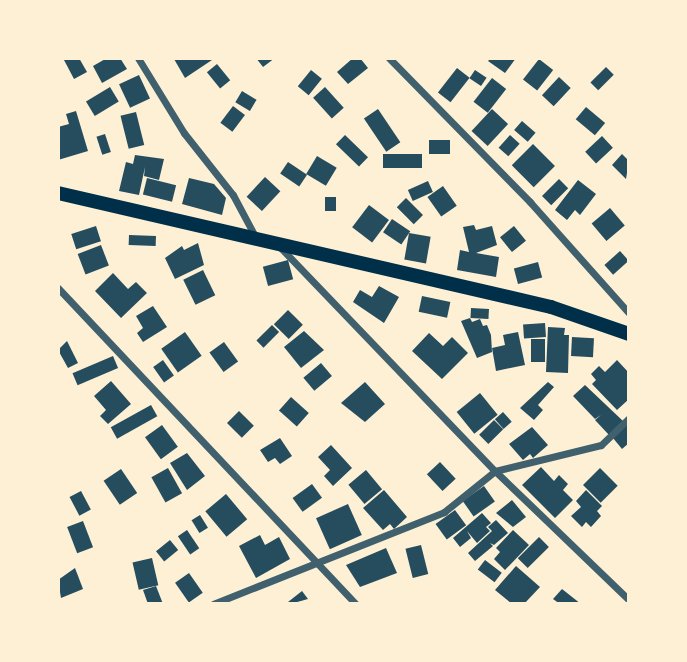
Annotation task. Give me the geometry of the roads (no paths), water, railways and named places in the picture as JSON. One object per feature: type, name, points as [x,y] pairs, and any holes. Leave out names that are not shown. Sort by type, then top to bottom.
[{"type":"highway","points":[[58,193],[551,307],[629,334]]},
{"type":"street","points":[[138,58],[184,133],[233,195],[256,239]]},
{"type":"street","points":[[389,58],[530,202],[629,313]]},
{"type":"street","points":[[278,245],[495,471],[629,600]]},
{"type":"street","points":[[58,288],[356,604]]},
{"type":"street","points":[[213,604],[321,564],[444,512],[495,471],[601,445],[629,418]]}]
